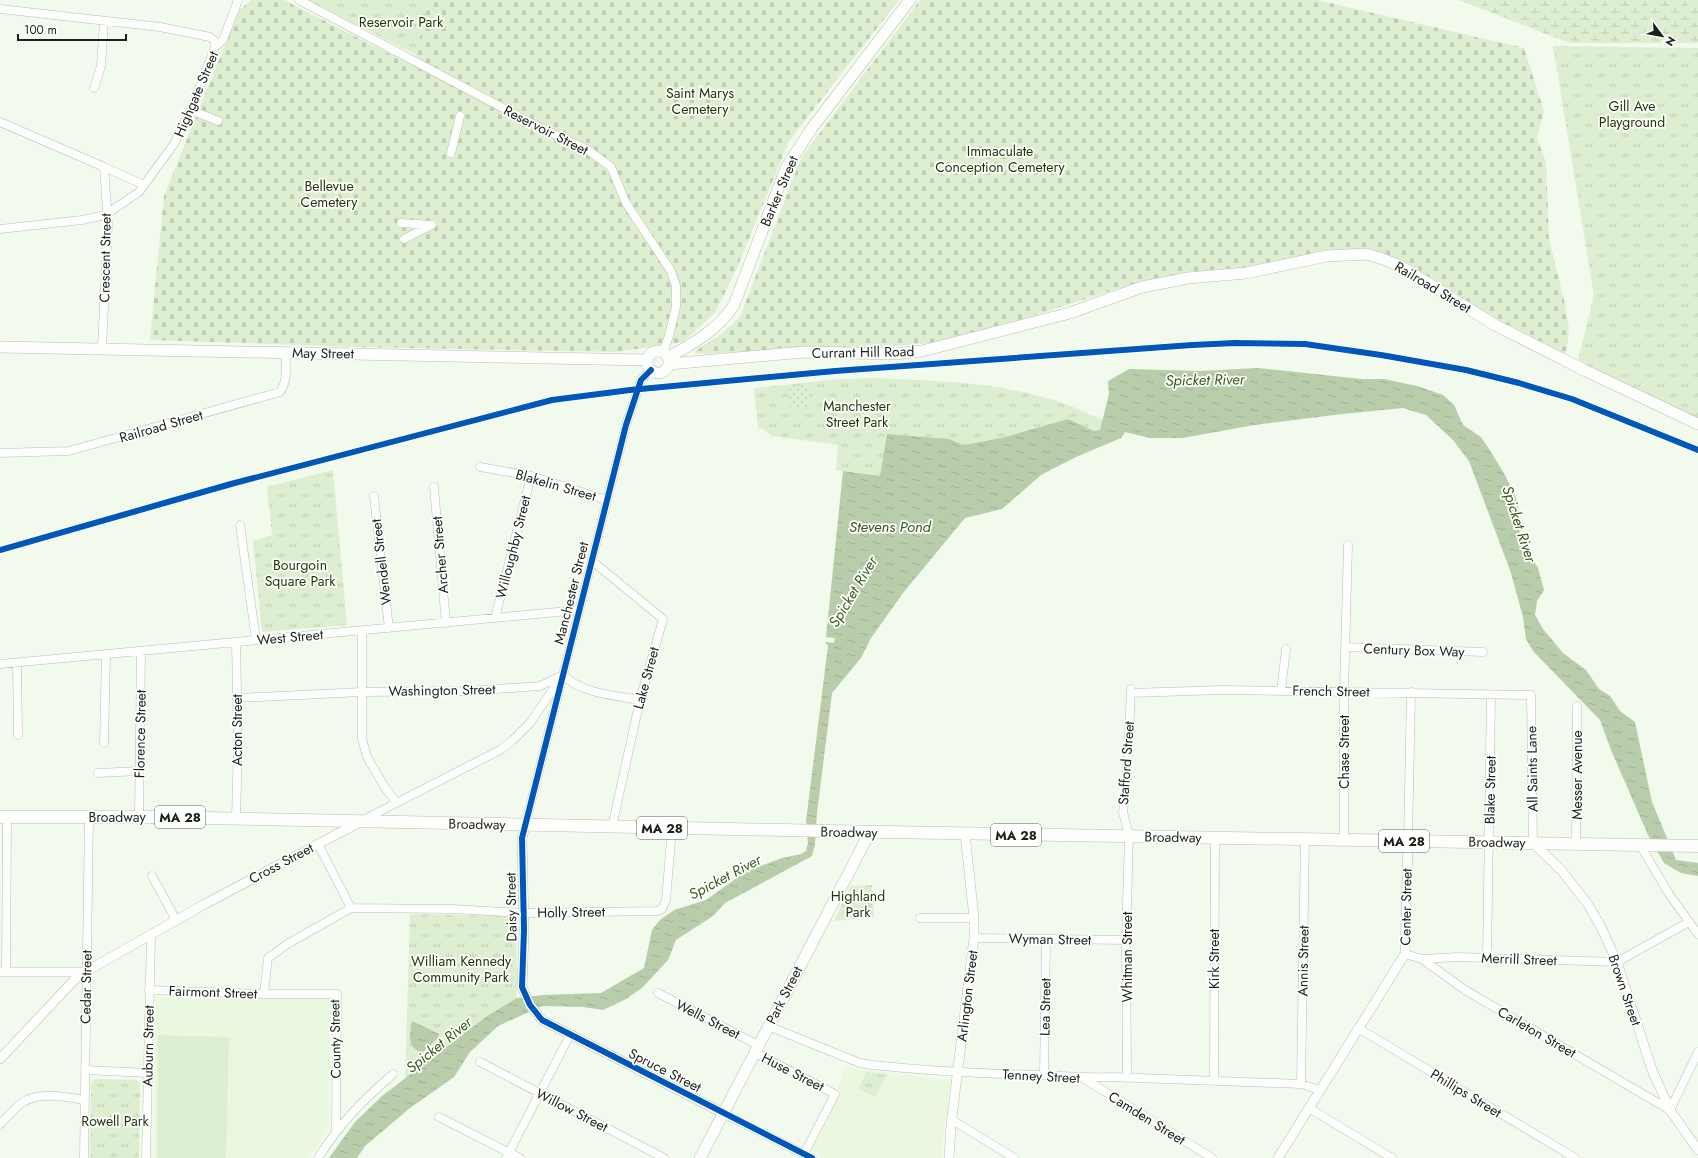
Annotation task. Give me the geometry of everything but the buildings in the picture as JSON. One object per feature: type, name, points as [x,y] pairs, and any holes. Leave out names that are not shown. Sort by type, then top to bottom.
[{"type":"main road","name":"Barker Street","points":[[667,357],[687,348],[713,330],[728,314],[734,305],[786,168],[812,128],[910,0]]},
{"type":"main road","name":"Railroad Street","points":[[1099,302],[1142,287],[1188,278],[1246,273],[1327,256],[1366,254],[1402,266],[1496,325],[1611,383],[1698,424]]},
{"type":"main road","name":"Currant Hill Road","points":[[667,357],[804,352],[895,354],[922,351],[1070,313],[1099,302]]},
{"type":"main road","name":"May Street","points":[[0,347],[285,352],[649,365]]},
{"type":"main road","points":[[653,352],[667,357],[662,372],[649,365],[653,352]]},
{"type":"main road","name":"Broadway","points":[[4,817],[236,818],[525,826],[1698,846]]},
{"type":"main road","name":"Park Street","points":[[700,1158],[870,832]]},
{"type":"street","name":"Highgate Street","points":[[107,214],[128,200],[144,185],[174,144],[191,110],[215,47],[223,40],[238,0]]},
{"type":"street","name":"Reservoir Street","points":[[299,0],[533,124],[588,150],[611,167],[626,203],[671,271],[676,286],[676,307],[669,336],[667,357]]},
{"type":"street","points":[[0,9],[104,20],[202,34],[215,41],[215,47]]},
{"type":"street","points":[[94,88],[101,66],[104,20]]},
{"type":"street","points":[[191,110],[218,121]]},
{"type":"street","points":[[451,153],[460,116]]},
{"type":"street","points":[[0,122],[144,185]]},
{"type":"street","name":"Crescent Street","points":[[102,348],[107,214],[104,167]]},
{"type":"street","points":[[0,229],[82,220],[107,214]]},
{"type":"street","points":[[401,222],[432,226],[404,239]]},
{"type":"street","name":"Railroad Street","points":[[0,453],[69,452],[280,392],[283,388],[286,374],[285,352]]},
{"type":"street","name":"Manchester Street","points":[[525,826],[622,437],[637,389],[649,365]]},
{"type":"street","name":"Blakelin Street","points":[[480,467],[531,476],[607,500]]},
{"type":"street","name":"Willoughby Street","points":[[495,618],[531,476]]},
{"type":"street","name":"Archer Street","points":[[434,487],[446,623]]},
{"type":"street","name":"Wendell Street","points":[[374,496],[389,628]]},
{"type":"street","points":[[240,525],[256,640]]},
{"type":"street","name":"Chase Street","points":[[1344,840],[1344,691],[1348,545]]},
{"type":"street","name":"Lake Street","points":[[592,561],[663,619],[640,700],[612,827]]},
{"type":"street","name":"West Street","points":[[0,664],[579,610]]},
{"type":"street","points":[[362,630],[362,739],[367,757],[384,786],[396,802]]},
{"type":"street","name":"Acton Street","points":[[236,642],[236,818]]},
{"type":"street","points":[[1281,691],[1286,648]]},
{"type":"street","name":"Century Box Way","points":[[1346,648],[1483,652]]},
{"type":"street","name":"Florence Street","points":[[139,817],[141,651]]},
{"type":"street","points":[[104,743],[106,654]]},
{"type":"street","points":[[17,662],[18,735]]},
{"type":"street","points":[[563,675],[573,684],[592,691],[640,700]]},
{"type":"street","name":"Washington Street","points":[[237,698],[362,692],[467,691],[540,686],[563,675]]},
{"type":"street","name":"Cross Street","points":[[0,1059],[78,976],[176,920],[396,802],[500,750],[512,741],[530,723],[563,675]]},
{"type":"street","name":"French Street","points":[[1131,691],[1344,691],[1531,695]]},
{"type":"street","name":"Stafford Street","points":[[1129,836],[1123,812],[1127,776],[1131,691]]},
{"type":"street","name":"Center Street","points":[[1278,1158],[1405,954],[1411,692]]},
{"type":"street","name":"Blake Street","points":[[1487,958],[1490,842],[1491,695]]},
{"type":"street","name":"All Saints Lane","points":[[1531,695],[1533,843]]},
{"type":"street","name":"Messer Avenue","points":[[1576,844],[1577,706]]},
{"type":"street","points":[[98,773],[140,771]]},
{"type":"street","points":[[4,817],[3,972],[86,972]]},
{"type":"street","name":"Cedar Street","points":[[84,1158],[89,817]]},
{"type":"street","name":"Daisy Street","points":[[522,987],[522,838],[525,826]]},
{"type":"street","name":"Holly Street","points":[[351,908],[452,909],[523,913],[657,911],[662,909],[666,900],[672,828]]},
{"type":"street","name":"Arlington Street","points":[[949,1158],[957,1073],[974,938],[974,918],[965,834]]},
{"type":"street","name":"Whitman Street","points":[[1127,1078],[1126,940],[1129,836]]},
{"type":"street","name":"Kirk Street","points":[[1214,1081],[1215,837]]},
{"type":"street","name":"Annis Street","points":[[1301,1084],[1305,839]]},
{"type":"street","name":"Brown Street","points":[[1533,843],[1561,870],[1587,903],[1617,962],[1652,1070],[1670,1110],[1698,1150]]},
{"type":"street","points":[[318,844],[351,908]]},
{"type":"street","points":[[1643,845],[1658,877],[1698,934]]},
{"type":"street","points":[[152,876],[176,920]]},
{"type":"street","name":"Fairmont Street","points":[[150,990],[264,994],[268,958],[289,943],[351,908]]},
{"type":"street","points":[[920,918],[974,918]]},
{"type":"street","points":[[1617,962],[1689,922]]},
{"type":"street","name":"Auburn Street","points":[[146,1158],[150,935]]},
{"type":"street","name":"Wyman Street","points":[[974,938],[1126,940]]},
{"type":"street","name":"Lea Street","points":[[1044,1075],[1046,939]]},
{"type":"street","name":"Carleton Street","points":[[1405,954],[1422,959],[1465,990],[1670,1110]]},
{"type":"street","name":"Merrill Street","points":[[1422,959],[1458,957],[1617,962]]},
{"type":"street","name":"Spruce Street","points":[[522,987],[530,1005],[542,1020],[812,1158]]},
{"type":"street","name":"Wells Street","points":[[658,993],[756,1049]]},
{"type":"street","name":"County Street","points":[[264,994],[337,994],[336,1130]]},
{"type":"street","name":"Tenney Street","points":[[768,1026],[860,1063],[957,1073],[1301,1084],[1320,1090]]},
{"type":"street","name":"Phillips Street","points":[[1358,1028],[1574,1158]]},
{"type":"street","points":[[508,1155],[570,1035]]},
{"type":"street","name":"Huse Street","points":[[756,1049],[835,1094],[804,1154]]},
{"type":"street","points":[[1670,1110],[1698,1052]]},
{"type":"street","name":"Willow Street","points":[[480,1062],[664,1158]]},
{"type":"street","points":[[85,1070],[148,1073]]},
{"type":"street","points":[[318,1158],[336,1130],[352,1111],[393,1074]]},
{"type":"street","name":"Camden Street","points":[[1083,1078],[1212,1158]]},
{"type":"street","points":[[0,1124],[24,1102],[37,1097],[52,1096],[84,1100]]},
{"type":"street","points":[[1309,1108],[1392,1158]]},
{"type":"street","points":[[439,1117],[508,1155],[520,1158]]},
{"type":"street","points":[[952,1120],[1014,1158]]},
{"type":"shaded area","points":[[156,997],[331,999],[329,1128],[309,1158],[154,1158]]},
{"type":"shaded area","points":[[845,1065],[856,1069],[950,1080],[941,1158],[825,1158],[814,1152],[813,1148],[841,1091],[837,1089]]},
{"type":"green space","name":"Bellevue Cemetery","points":[[252,0],[284,0],[413,66],[429,0],[899,0],[789,141],[737,268],[715,313],[683,342],[617,352],[355,347],[150,340],[164,196],[239,10]]},
{"type":"green space","name":"Reservoir Park","points":[[308,0],[429,0],[416,55]]},
{"type":"green space","name":"Immaculate Conception Cemetery","points":[[920,0],[1317,0],[1524,48],[1544,111],[1537,138],[1546,162],[1549,239],[1565,304],[1569,328],[1567,349],[1564,355],[1493,319],[1393,257],[1369,250],[1325,251],[1235,271],[1188,274],[1132,284],[993,329],[944,342],[880,347],[697,354],[695,351],[720,335],[740,317],[801,158]]},
{"type":"green space","points":[[1459,0],[1698,0],[1698,43],[1569,43]]},
{"type":"green space","name":"Gill Ave Playground","points":[[1553,46],[1698,48],[1698,419],[1674,409],[1578,360],[1594,295]]},
{"type":"green space","name":"Manchester Street Park","points":[[870,378],[930,380],[990,386],[1019,391],[1048,398],[1076,408],[1104,421],[1100,430],[1094,431],[1067,419],[1001,438],[964,445],[949,439],[888,435],[880,476],[836,470],[838,445],[772,436],[763,429],[758,429],[754,388],[829,380]]},
{"type":"green space","points":[[808,385],[810,409],[790,410],[789,387]]},
{"type":"green space","name":"Bourgoin Square Park","points":[[333,470],[347,625],[262,632],[253,541],[272,535],[267,487]]},
{"type":"green space","name":"Highland Park","points":[[872,885],[874,917],[834,921],[851,886]]},
{"type":"green space","name":"William Kennedy Community Park","points":[[410,914],[516,916],[517,998],[484,1018],[405,1080]]},
{"type":"green space","points":[[158,1035],[229,1037],[226,1158],[157,1158]]},
{"type":"green space","points":[[866,1072],[887,1075],[875,1097],[859,1089]]},
{"type":"green space","name":"Rowell Park","points":[[94,1080],[137,1080],[140,1083],[139,1158],[90,1158],[91,1084]]},
{"type":"water","points":[[1258,368],[1361,379],[1384,379],[1417,386],[1443,395],[1454,405],[1463,425],[1481,437],[1491,452],[1505,475],[1516,498],[1521,520],[1518,526],[1523,544],[1538,568],[1544,590],[1537,601],[1535,615],[1543,629],[1563,653],[1586,670],[1599,689],[1610,696],[1620,711],[1635,722],[1652,802],[1676,860],[1698,863],[1698,876],[1681,873],[1664,863],[1648,835],[1611,750],[1600,720],[1533,651],[1526,639],[1523,617],[1511,573],[1469,461],[1453,440],[1426,415],[1403,408],[1254,425],[1183,438],[1150,438],[1125,432],[1121,438],[1076,457],[1041,475],[1002,509],[965,518],[903,593],[871,638],[861,658],[832,693],[817,813],[815,844],[812,856],[725,903],[713,916],[676,940],[668,960],[642,988],[626,999],[603,1010],[583,1007],[542,1006],[498,1026],[470,1052],[454,1077],[410,1108],[365,1146],[357,1158],[329,1158],[355,1122],[382,1096],[487,1016],[517,998],[543,995],[601,993],[644,968],[652,930],[660,920],[674,910],[706,900],[745,872],[782,858],[801,854],[806,851],[808,843],[806,821],[828,646],[825,642],[834,643],[835,638],[826,637],[843,471],[880,476],[887,434],[949,439],[964,445],[1001,438],[1068,419],[1094,431],[1100,430],[1109,394],[1108,381],[1129,369],[1200,371]]},
{"type":"water","points":[[412,1021],[439,1034],[438,1038],[422,1053],[411,1044],[410,1036]]},
{"type":"cycle path","points":[[0,550],[231,484],[552,400],[630,390],[835,371],[1192,345],[1235,343],[1305,344],[1381,355],[1466,370],[1519,383],[1572,399],[1698,450]]},
{"type":"cycle path","points":[[651,370],[641,380],[626,425],[522,838],[524,930],[522,987],[530,1005],[542,1020],[812,1158]]},
{"type":"park label","name":"Saint Marys Cemetery","points":[[700,102]]},
{"type":"water label","name":"Spicket River","points":[[1205,380]]},
{"type":"water label","name":"Spicket River","points":[[1519,524]]},
{"type":"water label","name":"Stevens Pond","points":[[890,527]]},
{"type":"water label","name":"Spicket River","points":[[853,592]]},
{"type":"water label","name":"Spicket River","points":[[725,877]]},
{"type":"water label","name":"Spicket River","points":[[439,1045]]}]
